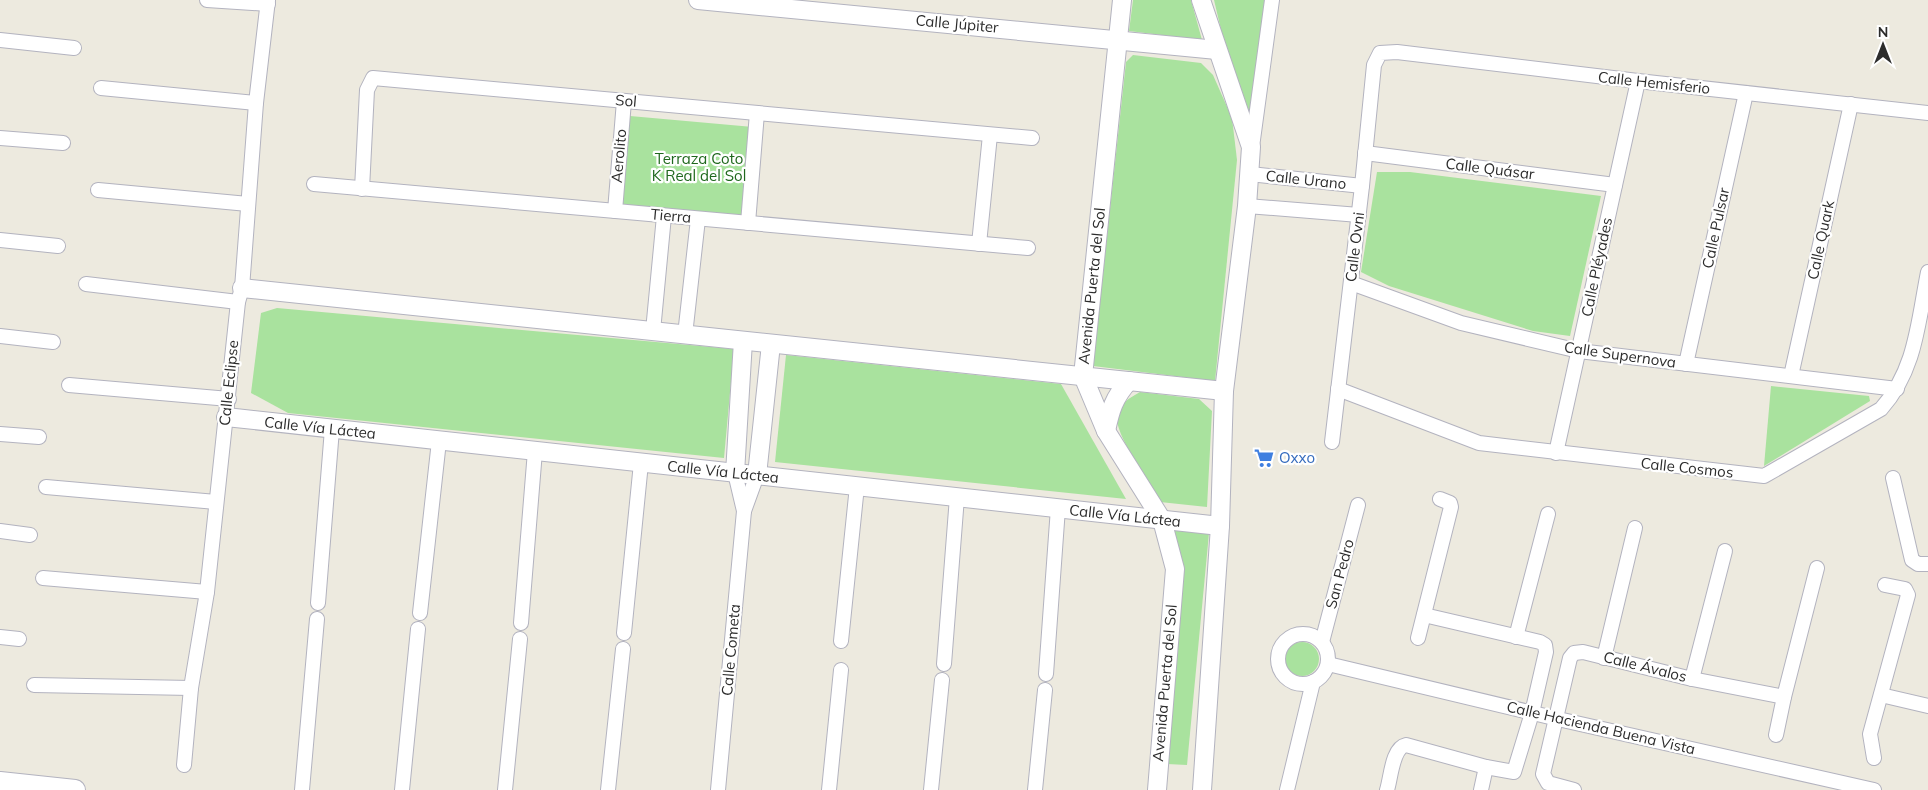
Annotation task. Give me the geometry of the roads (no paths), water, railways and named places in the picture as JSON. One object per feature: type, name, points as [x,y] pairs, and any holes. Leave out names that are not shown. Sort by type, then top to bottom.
[{"type":"main road","points":[[0,782],[75,790]]},
{"type":"street","points":[[207,0],[268,2]]},
{"type":"street","name":"Calle Júpiter","points":[[698,0],[1217,50]]},
{"type":"street","name":"Avenida Puerta del Sol","points":[[1122,0],[1083,376],[1106,431],[1162,520],[1175,569],[1157,790]]},
{"type":"street","points":[[1201,0],[1252,147]]},
{"type":"street","points":[[1202,790],[1220,526],[1224,391],[1247,206],[1252,147],[1272,0]]},
{"type":"street","name":"Calle Eclipse","points":[[184,765],[191,688],[207,592],[229,399],[240,295],[256,103],[268,2]]},
{"type":"street","points":[[0,40],[74,48]]},
{"type":"street","name":"Calle Hemisferio","points":[[1380,54],[1397,52],[1638,81],[1928,112]]},
{"type":"street","name":"Calle Ovni","points":[[1332,442],[1359,215],[1374,65],[1380,54]]},
{"type":"street","name":"Sol","points":[[362,188],[367,90],[373,78],[1032,138]]},
{"type":"street","name":"Calle Pléyades","points":[[1556,453],[1638,81]]},
{"type":"street","points":[[101,88],[256,103]]},
{"type":"street","name":"Calle Pulsar","points":[[1686,364],[1746,93]]},
{"type":"street","name":"Aerolito","points":[[615,211],[624,101]]},
{"type":"street","name":"Calle Quark","points":[[1791,376],[1851,104]]},
{"type":"street","points":[[748,224],[757,113]]},
{"type":"street","points":[[979,244],[990,135]]},
{"type":"street","points":[[0,138],[63,143]]},
{"type":"street","name":"Calle Quásar","points":[[1365,153],[1615,185]]},
{"type":"street","name":"Calle Urano","points":[[1250,174],[1362,186]]},
{"type":"street","name":"Tierra","points":[[314,184],[1028,248]]},
{"type":"street","points":[[98,190],[248,204]]},
{"type":"street","name":"Calle Urano","points":[[1247,206],[1359,215]]},
{"type":"street","points":[[653,331],[664,216]]},
{"type":"street","points":[[685,335],[698,219]]},
{"type":"street","points":[[0,240],[58,246]]},
{"type":"street","name":"Calle Cosmos","points":[[1338,389],[1480,443],[1764,476],[1880,409],[1897,389],[1908,366],[1928,272]]},
{"type":"street","name":"Calle Supernova","points":[[1351,283],[1461,323],[1579,351],[1897,389]]},
{"type":"street","points":[[86,284],[240,295],[653,331],[1224,391]]},
{"type":"street","points":[[0,336],[54,342]]},
{"type":"street","name":"Calle Cometa","points":[[743,341],[735,473],[744,511]]},
{"type":"street","name":"Calle Cometa","points":[[718,790],[744,511],[757,475],[771,344]]},
{"type":"street","points":[[1106,431],[1112,405],[1119,392],[1129,381]]},
{"type":"street","points":[[69,385],[229,399]]},
{"type":"street","name":"Calle Vía Láctea","points":[[226,417],[1220,526]]},
{"type":"street","points":[[318,603],[332,429]]},
{"type":"street","points":[[0,434],[39,437]]},
{"type":"street","points":[[420,613],[439,441]]},
{"type":"street","points":[[521,622],[535,451]]},
{"type":"street","points":[[624,633],[641,463]]},
{"type":"street","points":[[1893,478],[1912,560],[1918,564],[1928,564]]},
{"type":"street","points":[[841,641],[857,486]]},
{"type":"street","points":[[46,488],[216,502]]},
{"type":"street","points":[[944,664],[957,497]]},
{"type":"street","points":[[1418,638],[1451,507],[1450,503],[1440,499]]},
{"type":"street","name":"San Pedro","points":[[1322,642],[1358,505]]},
{"type":"street","points":[[1046,674],[1058,508]]},
{"type":"street","points":[[1516,637],[1548,514]]},
{"type":"street","points":[[1604,658],[1636,528]]},
{"type":"street","points":[[0,531],[30,534]]},
{"type":"street","points":[[1692,679],[1725,551]]},
{"type":"street","points":[[1776,735],[1817,568]]},
{"type":"street","points":[[43,578],[207,592]]},
{"type":"street","points":[[1874,758],[1870,734],[1908,595],[1905,589],[1886,585]]},
{"type":"street","points":[[1388,790],[1397,753],[1402,746],[1411,746],[1486,767],[1514,772],[1532,713],[1546,652],[1545,645],[1424,614]]},
{"type":"street","points":[[302,790],[317,619]]},
{"type":"street","points":[[402,790],[418,629]]},
{"type":"street","points":[[1294,635],[1309,635],[1322,642],[1327,652],[1328,664],[1322,675],[1313,682],[1298,684],[1291,682],[1280,672],[1277,657],[1283,644],[1294,635]]},
{"type":"street","points":[[0,637],[19,639]]},
{"type":"street","points":[[505,790],[520,639]]},
{"type":"street","points":[[608,790],[623,649]]},
{"type":"street","name":"Calle Ávalos","points":[[1558,719],[1572,655],[1583,652],[1692,679],[1784,697]]},
{"type":"street","name":"Calle Hacienda Buena Vista","points":[[1328,664],[1532,713],[1874,790]]},
{"type":"street","points":[[829,790],[841,670]]},
{"type":"street","points":[[930,790],[942,680]]},
{"type":"street","points":[[1287,790],[1313,682]]},
{"type":"street","points":[[34,685],[191,688]]},
{"type":"street","points":[[1035,790],[1045,690]]},
{"type":"street","points":[[1881,695],[1928,706]]},
{"type":"street","points":[[1558,719],[1544,774],[1548,783],[1573,790]]},
{"type":"street","points":[[1481,790],[1486,767]]},
{"type":"place","name":"Oxxo","points":[[1264,458]]},
{"type":"park label","name":"Terraza Coto K Real del Sol","points":[[699,168]]}]
